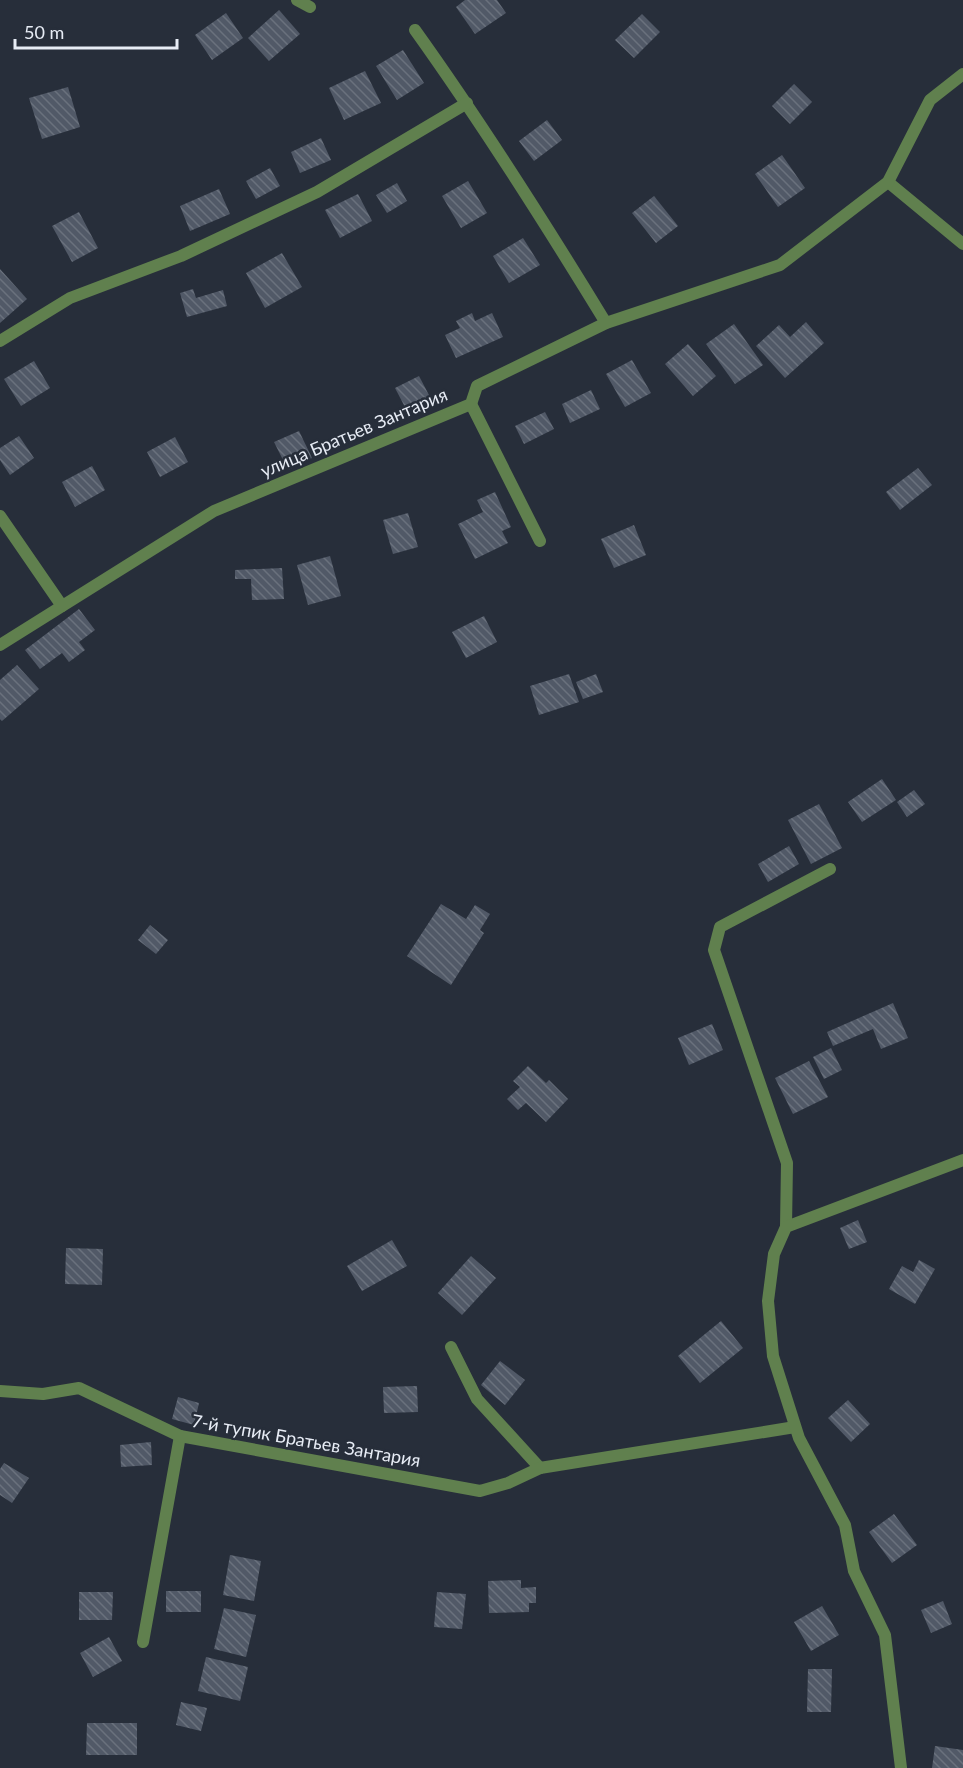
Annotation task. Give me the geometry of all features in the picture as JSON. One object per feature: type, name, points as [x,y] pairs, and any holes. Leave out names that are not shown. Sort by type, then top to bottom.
[{"type":"street","points":[[297,0],[310,7]]},
{"type":"street","points":[[415,30],[467,103],[531,201],[606,323]]},
{"type":"street","name":"улица Братьев Зантария","points":[[0,645],[214,511],[471,404],[477,386],[606,323],[780,265],[888,182],[930,100],[963,74]]},
{"type":"street","points":[[0,340],[70,298],[181,256],[317,192],[467,103]]},
{"type":"street","points":[[888,182],[963,244]]},
{"type":"street","points":[[471,404],[540,541]]},
{"type":"street","points":[[0,516],[62,606]]},
{"type":"street","points":[[830,869],[720,927],[714,950],[787,1162],[786,1227],[774,1254],[768,1301],[773,1356],[799,1438],[846,1525],[854,1571],[885,1635],[902,1768]]},
{"type":"street","points":[[786,1227],[963,1160]]},
{"type":"street","points":[[451,1347],[477,1399],[540,1468]]},
{"type":"street","name":"7-й тупик Братьев Зантария","points":[[0,1391],[43,1394],[79,1388],[180,1436],[480,1491],[508,1484],[540,1468],[795,1426]]},
{"type":"street","points":[[143,1642],[180,1436]]},
{"type":"building","points":[[465,0],[497,0],[506,13],[475,34],[456,7]]},
{"type":"building","points":[[279,10],[300,34],[269,61],[248,38]]},
{"type":"building","points":[[226,13],[243,38],[212,60],[195,35]]},
{"type":"building","points":[[642,14],[660,32],[634,58],[615,40]]},
{"type":"building","points":[[403,50],[424,83],[397,100],[376,66]]},
{"type":"building","points":[[365,71],[381,103],[344,120],[329,88]]},
{"type":"building","points":[[794,84],[812,102],[790,124],[772,106]]},
{"type":"building","points":[[68,87],[80,127],[42,139],[29,98]]},
{"type":"building","points":[[547,120],[562,140],[534,161],[519,141]]},
{"type":"building","points":[[321,138],[331,160],[300,173],[291,152]]},
{"type":"building","points":[[782,155],[805,188],[778,207],[755,174]]},
{"type":"building","points":[[270,168],[280,186],[256,199],[246,181]]},
{"type":"building","points":[[468,181],[487,213],[461,228],[442,196]]},
{"type":"building","points":[[397,183],[407,201],[387,213],[376,195]]},
{"type":"building","points":[[219,189],[230,214],[190,231],[180,206]]},
{"type":"building","points":[[358,194],[372,221],[340,238],[325,210]]},
{"type":"building","points":[[654,196],[678,226],[656,243],[632,213]]},
{"type":"building","points":[[79,212],[98,248],[72,262],[52,226]]},
{"type":"building","points":[[523,238],[540,265],[509,283],[493,256]]},
{"type":"building","points":[[282,253],[302,287],[265,308],[246,273]]},
{"type":"building","points":[[0,269],[27,299],[0,323]]},
{"type":"building","points":[[193,289],[196,298],[223,290],[227,306],[187,317],[180,293]]},
{"type":"building","points":[[472,313],[475,321],[492,313],[503,337],[456,358],[445,335],[460,328],[456,321]]},
{"type":"building","points":[[806,322],[824,343],[785,378],[756,346],[779,325],[790,337]]},
{"type":"building","points":[[734,324],[763,365],[735,384],[706,344]]},
{"type":"building","points":[[688,344],[716,376],[693,396],[665,364]]},
{"type":"building","points":[[632,360],[651,393],[625,407],[606,374]]},
{"type":"building","points":[[34,361],[50,388],[21,406],[4,379]]},
{"type":"building","points":[[419,376],[430,397],[406,409],[395,388]]},
{"type":"building","points":[[591,390],[600,409],[570,423],[562,404]]},
{"type":"building","points":[[545,412],[554,429],[524,444],[515,426]]},
{"type":"building","points":[[299,431],[312,458],[288,470],[274,442]]},
{"type":"building","points":[[19,436],[34,458],[10,475],[0,460],[0,448]]},
{"type":"building","points":[[175,437],[188,462],[160,477],[147,452]]},
{"type":"building","points":[[92,466],[105,490],[75,507],[62,482]]},
{"type":"building","points":[[918,468],[932,485],[900,510],[886,492]]},
{"type":"building","points":[[495,492],[511,527],[502,531],[508,543],[475,559],[458,524],[483,512],[477,500]]},
{"type":"building","points":[[408,513],[418,547],[393,554],[383,520]]},
{"type":"building","points":[[634,525],[646,555],[614,568],[601,539]]},
{"type":"building","points":[[330,556],[341,596],[308,605],[297,565]]},
{"type":"building","points":[[282,568],[284,599],[252,600],[251,579],[235,579],[235,570]]},
{"type":"building","points":[[79,609],[95,630],[79,642],[85,650],[69,662],[62,653],[40,669],[25,650]]},
{"type":"building","points":[[484,616],[497,642],[466,658],[452,632]]},
{"type":"building","points":[[17,665],[39,689],[2,721],[0,719],[0,680]]},
{"type":"building","points":[[569,674],[579,702],[539,715],[530,686]]},
{"type":"building","points":[[596,674],[603,692],[583,699],[576,682]]},
{"type":"building","points":[[882,779],[896,800],[862,822],[848,802]]},
{"type":"building","points":[[914,790],[925,804],[907,817],[897,802]]},
{"type":"building","points":[[819,804],[842,848],[811,864],[788,820]]},
{"type":"building","points":[[789,846],[799,864],[768,882],[758,864]]},
{"type":"building","points":[[441,904],[466,919],[475,905],[490,914],[480,930],[484,933],[451,985],[407,956]]},
{"type":"building","points":[[150,925],[168,940],[156,954],[138,940]]},
{"type":"building","points":[[893,1003],[908,1038],[881,1049],[873,1029],[833,1046],[827,1032]]},
{"type":"building","points":[[712,1024],[723,1050],[689,1065],[678,1038]]},
{"type":"building","points":[[831,1048],[842,1070],[824,1079],[813,1057]]},
{"type":"building","points":[[809,1061],[828,1097],[793,1114],[775,1078]]},
{"type":"building","points":[[528,1066],[546,1083],[549,1080],[568,1099],[546,1122],[526,1103],[518,1110],[507,1099],[520,1087],[513,1081]]},
{"type":"building","points":[[858,1220],[867,1242],[849,1249],[840,1228]]},
{"type":"building","points":[[392,1240],[407,1266],[362,1291],[347,1266]]},
{"type":"building","points":[[66,1248],[103,1249],[102,1285],[65,1284]]},
{"type":"building","points":[[471,1256],[496,1278],[462,1315],[438,1293]]},
{"type":"building","points":[[919,1260],[935,1269],[915,1304],[889,1289],[902,1266],[913,1272]]},
{"type":"building","points":[[721,1321],[743,1348],[700,1383],[678,1356]]},
{"type":"building","points":[[500,1361],[525,1380],[505,1405],[481,1385]]},
{"type":"building","points":[[417,1386],[418,1412],[384,1413],[383,1387]]},
{"type":"building","points":[[178,1397],[199,1403],[194,1425],[172,1419]]},
{"type":"building","points":[[848,1400],[870,1424],[851,1442],[828,1418]]},
{"type":"building","points":[[151,1442],[152,1465],[121,1467],[120,1445]]},
{"type":"building","points":[[4,1463],[29,1478],[12,1503],[0,1495],[0,1469]]},
{"type":"building","points":[[894,1514],[917,1545],[892,1563],[869,1532]]},
{"type":"building","points":[[230,1555],[261,1561],[254,1601],[223,1595]]},
{"type":"building","points":[[521,1580],[521,1588],[536,1587],[536,1603],[529,1603],[529,1612],[489,1613],[488,1581]]},
{"type":"building","points":[[166,1591],[201,1591],[201,1612],[166,1612]]},
{"type":"building","points":[[79,1592],[113,1592],[112,1620],[79,1620]]},
{"type":"building","points":[[437,1592],[466,1594],[462,1629],[434,1627]]},
{"type":"building","points":[[943,1601],[952,1624],[931,1633],[921,1610]]},
{"type":"building","points":[[822,1606],[839,1635],[811,1651],[794,1622]]},
{"type":"building","points":[[224,1608],[256,1615],[246,1657],[214,1649]]},
{"type":"building","points":[[109,1637],[122,1661],[93,1677],[80,1653]]},
{"type":"building","points":[[206,1657],[248,1667],[240,1701],[198,1691]]},
{"type":"building","points":[[808,1669],[832,1669],[831,1712],[807,1712]]},
{"type":"building","points":[[181,1702],[207,1708],[201,1731],[176,1725]]},
{"type":"building","points":[[87,1723],[137,1723],[137,1755],[86,1755]]},
{"type":"building","points":[[935,1746],[963,1750],[963,1768],[932,1768]]}]
